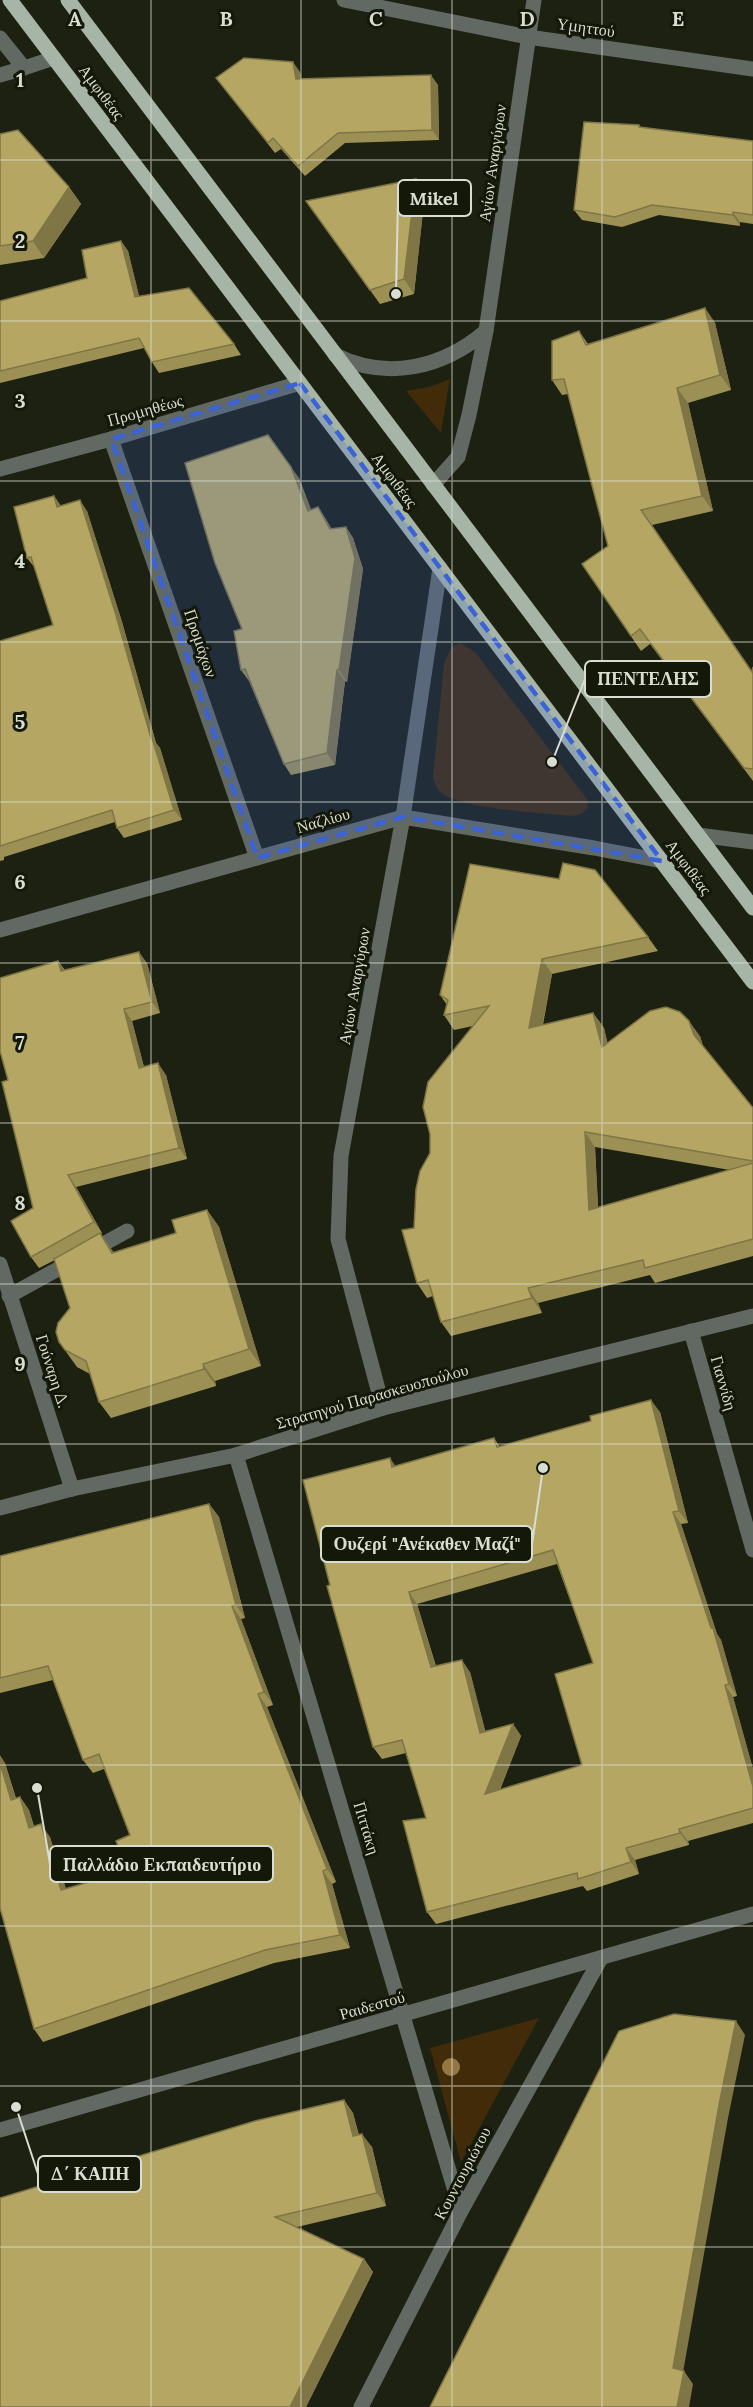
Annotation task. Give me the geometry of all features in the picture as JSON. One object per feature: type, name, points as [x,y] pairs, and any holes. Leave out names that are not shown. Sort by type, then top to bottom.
[{"type":"main road","name":"Αμφιθέας","points":[[10,0],[753,982]]},
{"type":"main road","name":"Αμφιθέας","points":[[68,0],[753,908]]},
{"type":"street","name":"Υμηττού","points":[[344,0],[528,37],[753,69]]},
{"type":"street","name":"Αγίων Αναργύρων","points":[[433,485],[458,457],[486,331],[534,0]]},
{"type":"street","points":[[0,38],[24,68]]},
{"type":"street","points":[[0,75],[54,58]]},
{"type":"street","points":[[335,355],[367,368],[408,369],[455,354],[486,331]]},
{"type":"street","name":"Προμηθέως","points":[[0,469],[111,440],[300,383]]},
{"type":"street","name":"Προμάχων","points":[[111,440],[257,858]]},
{"type":"street","name":"Αγίων Αναργύρων","points":[[383,1408],[338,1239],[341,1156],[403,817],[440,568]]},
{"type":"street","name":"Ναζλίου","points":[[0,930],[403,817],[662,861]]},
{"type":"street","points":[[698,835],[753,842]]},
{"type":"street","points":[[9,1296],[127,1231]]},
{"type":"street","name":"Γούναρη Δ.","points":[[0,1264],[72,1489]]},
{"type":"street","name":"Στρατηγού Παρασκευοπούλου","points":[[0,1508],[72,1489],[236,1455],[383,1408],[753,1316]]},
{"type":"street","name":"Γιαννίδη","points":[[691,1330],[753,1550]]},
{"type":"street","name":"Πιττάκη","points":[[236,1455],[461,2211]]},
{"type":"street","name":"Ραιδεστού","points":[[0,2130],[753,1914]]},
{"type":"street","name":"Κουντουριώτου","points":[[361,2407],[461,2211],[601,1958]]},
{"type":"highlighted area","points":[[300,383],[662,861],[403,817],[257,858],[111,439]]},
{"type":"shaded area","points":[[450,379],[441,433],[406,391],[429,387]]},
{"type":"shaded area","points":[[460,643],[475,652],[587,799],[588,808],[581,814],[572,816],[480,806],[462,802],[438,790],[433,777],[444,663],[452,647]]},
{"type":"shaded area","points":[[539,2018],[461,2162],[430,2048]]},
{"type":"building","points":[[244,58],[293,62],[296,79],[431,75],[432,130],[338,133],[298,166],[273,138],[268,143],[216,78]]},
{"type":"building","points":[[584,122],[639,125],[639,127],[753,141],[753,215],[733,212],[733,215],[652,205],[615,217],[574,210]]},
{"type":"building","points":[[18,130],[69,187],[33,241],[0,246],[0,134]]},
{"type":"building","points":[[416,179],[404,279],[370,290],[306,201]]},
{"type":"building","points":[[121,241],[135,297],[189,288],[234,344],[152,362],[139,338],[0,371],[0,301],[87,278],[82,250]]},
{"type":"building","points":[[705,308],[720,375],[677,388],[702,496],[641,510],[752,672],[753,667],[753,769],[744,768],[640,629],[631,636],[582,564],[608,546],[564,379],[552,380],[552,341],[579,331],[586,345]]},
{"type":"building","points":[[268,435],[291,467],[308,511],[318,507],[330,529],[346,527],[355,558],[339,670],[337,670],[327,753],[284,764],[245,669],[241,670],[234,631],[242,629],[215,563],[185,463]]},
{"type":"building","points":[[54,496],[57,507],[80,500],[174,810],[117,828],[112,810],[0,846],[0,641],[53,625],[31,557],[27,558],[14,507]]},
{"type":"building","points":[[563,863],[595,870],[648,937],[542,959],[529,1028],[593,1013],[602,1047],[650,1011],[666,1007],[680,1012],[689,1021],[694,1035],[753,1108],[753,1161],[585,1132],[589,1210],[753,1163],[753,1239],[645,1268],[643,1260],[528,1288],[532,1298],[441,1322],[428,1280],[417,1283],[402,1230],[414,1228],[416,1189],[420,1171],[430,1153],[430,1134],[423,1107],[428,1082],[489,1006],[444,1015],[448,1000],[440,995],[470,864],[559,879]]},
{"type":"building","points":[[139,952],[152,1002],[124,1009],[139,1068],[158,1063],[179,1148],[68,1175],[94,1222],[31,1257],[11,1221],[33,1208],[2,1082],[8,1080],[0,1051],[0,978],[58,961],[61,971]]},
{"type":"building","points":[[207,1210],[249,1349],[203,1364],[204,1369],[99,1402],[86,1361],[65,1350],[59,1342],[56,1332],[58,1323],[70,1308],[54,1259],[100,1233],[112,1253],[176,1233],[172,1220]]},
{"type":"building","points":[[651,1400],[679,1511],[673,1512],[711,1628],[713,1628],[729,1684],[725,1685],[753,1787],[753,1808],[679,1829],[680,1833],[626,1848],[631,1862],[578,1879],[577,1873],[427,1912],[403,1821],[426,1818],[402,1740],[373,1747],[327,1586],[330,1585],[303,1480],[390,1458],[392,1467],[494,1438],[497,1447],[591,1421],[590,1416]],"holes":[[[553,1550],[593,1663],[555,1674],[582,1765],[485,1794],[513,1724],[480,1733],[462,1660],[431,1667],[409,1592]]]},
{"type":"building","points":[[209,1504],[236,1605],[232,1606],[264,1692],[258,1694],[327,1869],[323,1871],[340,1935],[265,1950],[34,2029],[0,1908],[0,1763],[11,1800],[20,1797],[29,1828],[41,1824],[61,1890],[128,1871],[116,1841],[130,1835],[99,1754],[83,1760],[48,1666],[0,1678],[0,1556]]},
{"type":"building","points":[[674,2014],[736,2021],[673,2368],[684,2371],[677,2407],[430,2407],[619,2031]]},
{"type":"building","points":[[344,2100],[353,2136],[362,2134],[377,2193],[275,2217],[364,2259],[290,2407],[0,2407],[0,2198],[255,2121]]},
{"type":"place","name":"Mikel","points":[[396,294]]},
{"type":"place","name":"ΠΕΝΤΕΛΗΣ","points":[[552,762]]},
{"type":"place","name":"Ουζερί \"Ανέκαθεν Μαζί\"","points":[[543,1468]]},
{"type":"place","name":"Παλλάδιο Εκπαιδευτήριο","points":[[37,1788]]},
{"type":"place","name":"Δ΄ ΚΑΠΗ","points":[[16,2107]]}]
